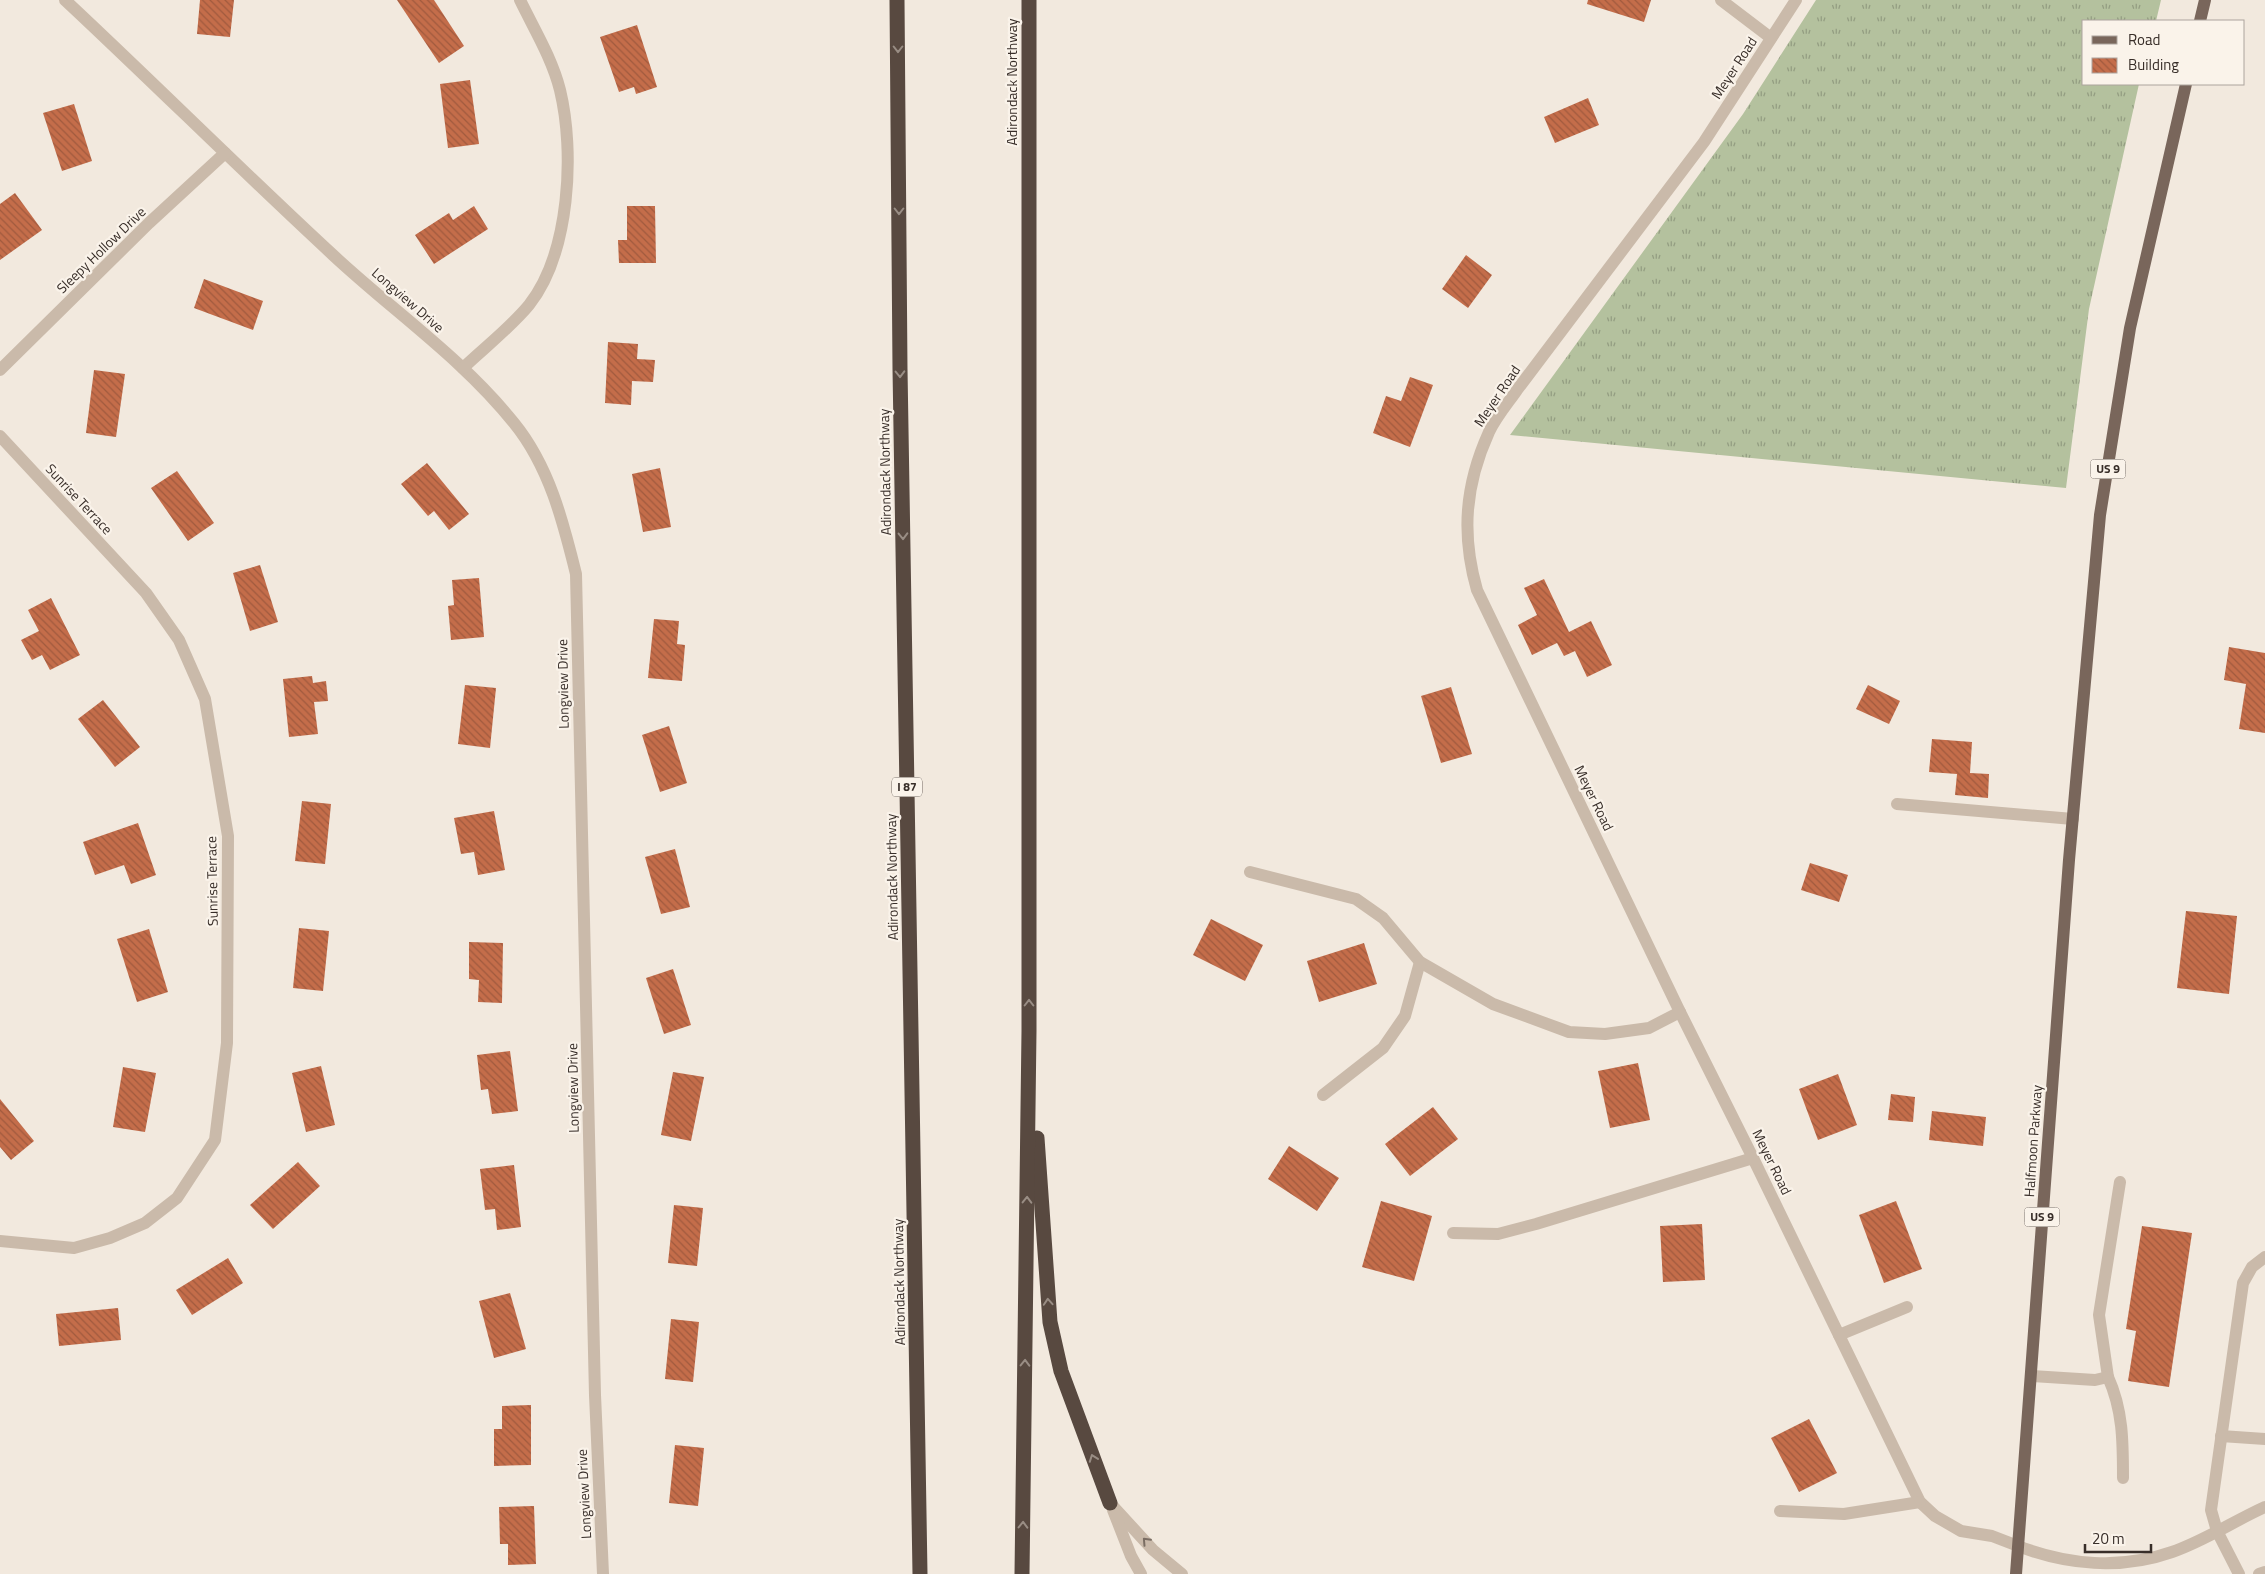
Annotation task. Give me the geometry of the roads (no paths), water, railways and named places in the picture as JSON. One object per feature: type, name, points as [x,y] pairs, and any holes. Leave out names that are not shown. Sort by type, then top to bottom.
[{"type":"highway","name":"Adirondack Northway","points":[[897,0],[900,369],[920,1574]]},
{"type":"highway","name":"Adirondack Northway","points":[[1022,1574],[1029,1031],[1029,0]]},
{"type":"highway","points":[[1029,1031],[1050,1322],[1061,1371],[1110,1504]]},
{"type":"main road","points":[[2200,20],[2205,0]]},
{"type":"main road","name":"US 9","points":[[2073,819],[2100,515],[2130,328],[2186,85]]},
{"type":"main road","name":"Halfmoon Parkway","points":[[2016,1574],[2073,819]]},
{"type":"street","name":"Longview Drive","points":[[65,0],[334,256],[463,368],[514,423],[540,463],[563,519],[576,574],[595,1395],[603,1574]]},
{"type":"street","points":[[76,10],[85,0]]},
{"type":"street","points":[[463,368],[528,305],[542,285],[560,234],[568,191],[568,131],[560,88],[546,51],[520,0]]},
{"type":"street","name":"Meyer Road","points":[[1721,0],[1771,38]]},
{"type":"street","name":"Meyer Road","points":[[1796,0],[1704,142],[1517,390],[1490,430],[1471,482],[1468,504],[1469,561],[1477,590],[1680,1012],[1754,1158],[1920,1502],[1935,1516],[1961,1531],[1992,1536],[2042,1555],[2074,1562],[2141,1561],[2172,1552],[2265,1507]]},
{"type":"street","name":"Sleepy Hollow Drive","points":[[0,370],[149,223],[225,153]]},
{"type":"street","name":"Sunrise Terrace","points":[[0,436],[146,593],[179,640],[205,699],[228,836],[227,1043],[215,1140],[177,1198],[145,1223],[110,1238],[74,1248],[0,1241]]},
{"type":"street","points":[[1897,804],[2073,819]]},
{"type":"street","points":[[1250,872],[1356,898],[1384,918],[1420,962],[1492,1004],[1569,1032],[1605,1034],[1649,1028],[1680,1012]]},
{"type":"street","points":[[1323,1095],[1383,1048],[1405,1016],[1420,962]]},
{"type":"street","points":[[1452,1232],[1498,1234],[1754,1158]]},
{"type":"street","points":[[2120,1182],[2099,1315],[2108,1377],[2116,1395],[2121,1417],[2123,1478]]},
{"type":"street","points":[[2239,1574],[2217,1530],[2211,1510],[2244,1283],[2252,1267],[2265,1256]]},
{"type":"street","points":[[1839,1335],[1907,1307]]},
{"type":"street","points":[[2031,1376],[2095,1380],[2108,1377]]},
{"type":"street","points":[[2221,1436],[2265,1439]]},
{"type":"street","points":[[1780,1511],[1844,1514],[1920,1502]]},
{"type":"street","points":[[1110,1504],[1131,1556],[1141,1574]]},
{"type":"street","points":[[1110,1504],[1154,1550],[1182,1574]]},
{"type":"street","points":[[2259,1574],[2265,1572]]}]
